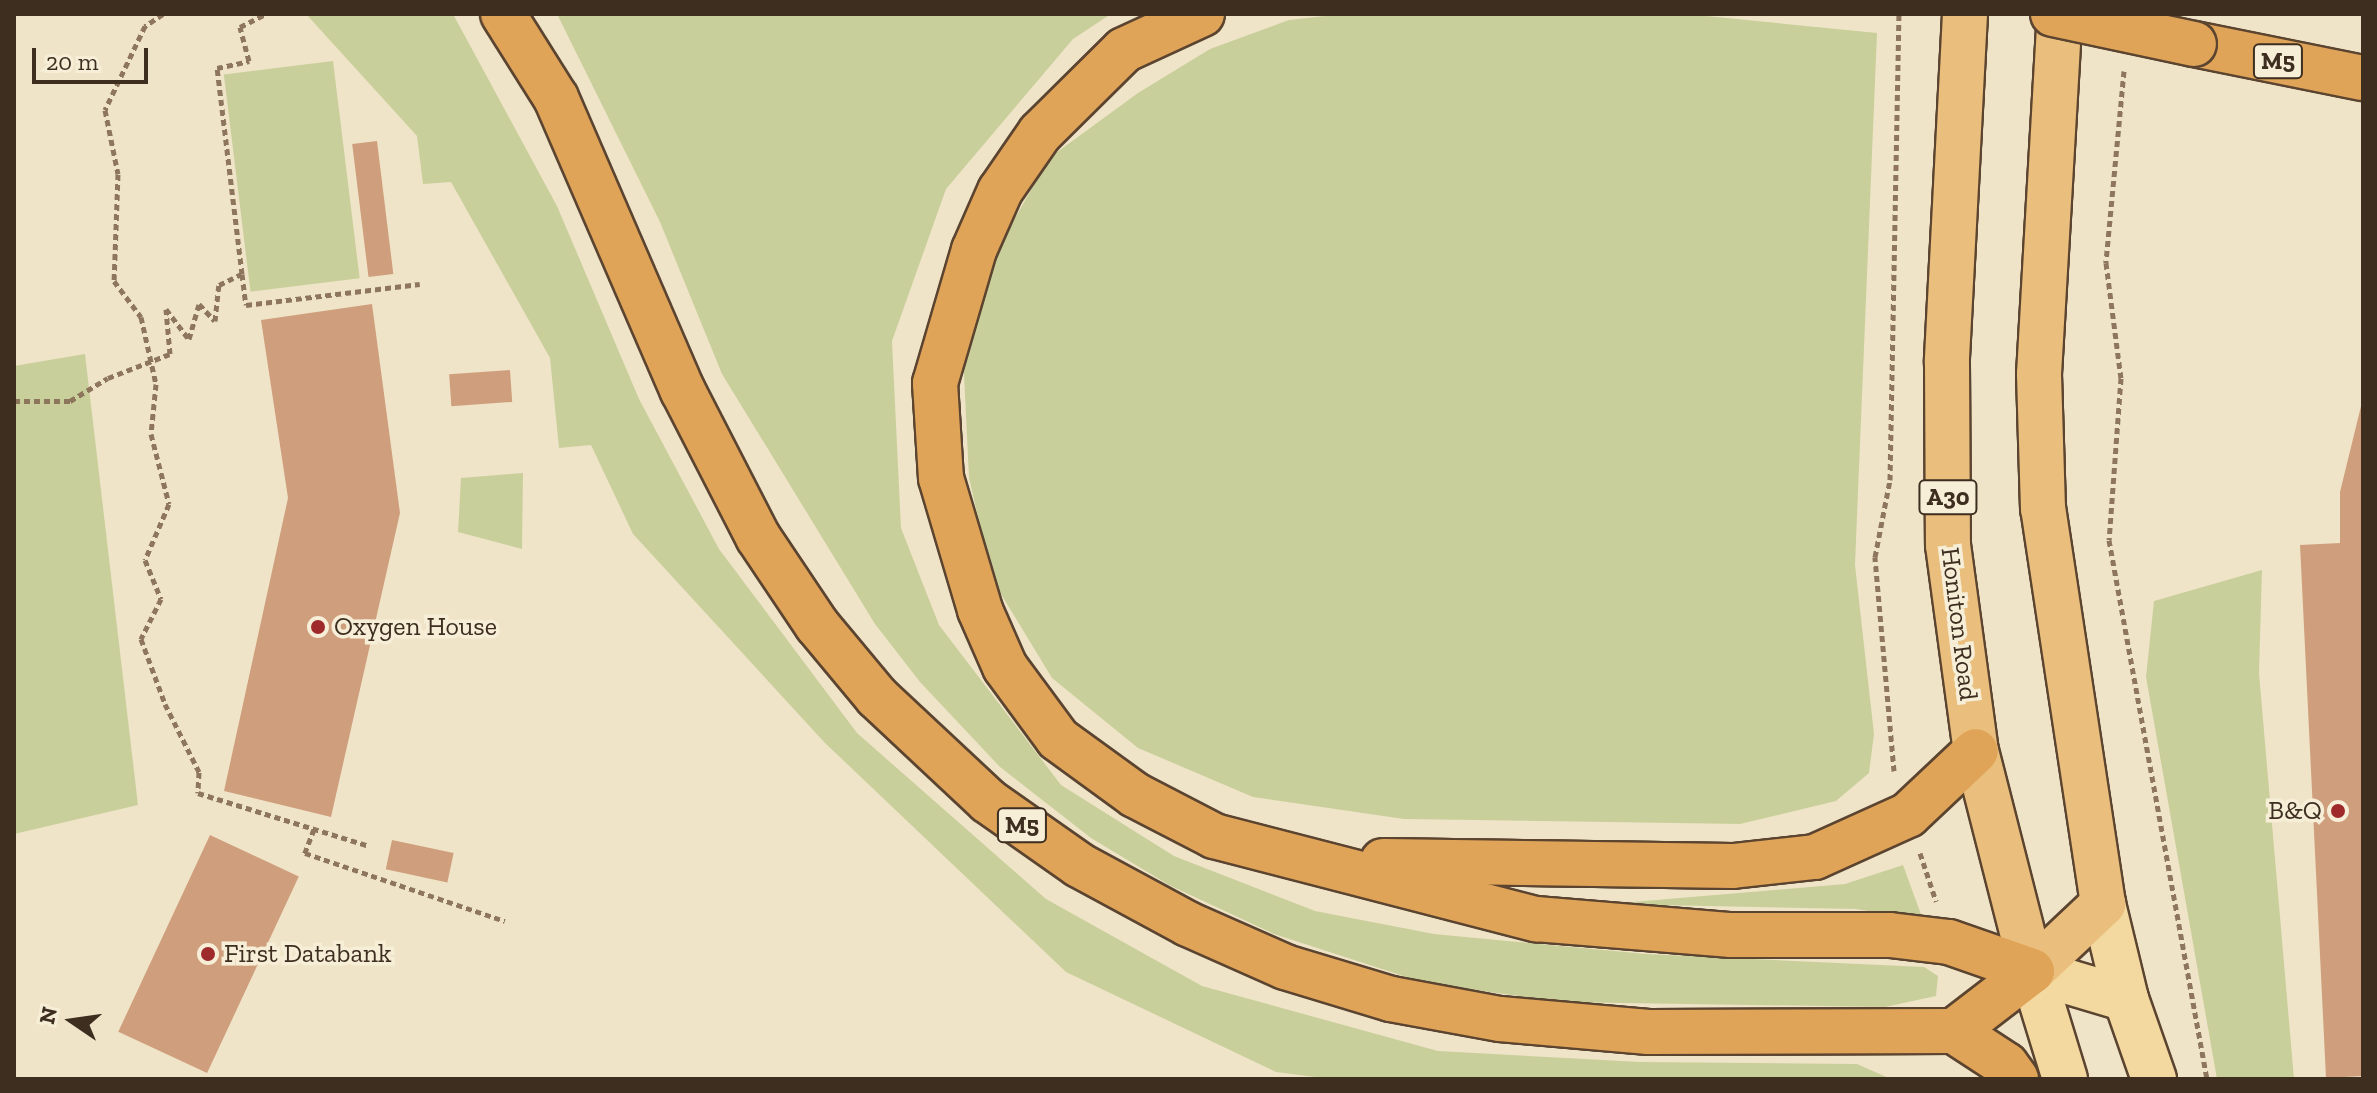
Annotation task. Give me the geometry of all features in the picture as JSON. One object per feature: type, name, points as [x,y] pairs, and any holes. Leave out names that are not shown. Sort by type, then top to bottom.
[{"type":"highway","name":"M5","points":[[503,14],[556,98],[683,391],[758,537],[817,625],[877,697],[988,801],[1066,856],[1188,924],[1285,967],[1391,999],[1500,1019],[1648,1032],[1954,1031]]},
{"type":"highway","points":[[1202,14],[1124,50],[1066,102],[1000,191],[974,250],[935,383],[941,478],[980,610],[1005,667],[1058,739],[1135,795],[1214,836],[1536,919],[1731,935],[1890,935],[1949,942],[2032,971]]},
{"type":"highway","name":"Honiton Road","points":[[1965,14],[1947,363],[1948,545],[1976,751],[2032,971]]},
{"type":"highway","name":"M5","points":[[2053,14],[2363,78]]},
{"type":"highway","points":[[2016,1079],[2006,1065],[1954,1031],[2032,971],[2103,904],[2043,509],[2039,374],[2060,14]]},
{"type":"highway","points":[[1309,860],[1733,866],[1815,857],[1908,815],[1976,751]]},
{"type":"main road","points":[[2103,904],[2126,999],[2154,1079]]},
{"type":"main road","points":[[2032,971],[2126,999]]},
{"type":"main road","name":"Honiton Road","points":[[2032,971],[2065,1079]]},
{"type":"path","points":[[163,14],[145,26],[105,110],[118,174],[114,281],[141,317],[156,384],[151,434],[169,504],[145,560],[161,599],[141,639],[165,704],[199,772],[198,793],[369,846]]},
{"type":"path","points":[[265,14],[240,27],[249,61],[217,68],[246,305],[420,284]]},
{"type":"path","points":[[1892,764],[1875,557],[1890,480],[1899,14]]},
{"type":"path","points":[[2125,61],[2106,263],[2121,378],[2109,540],[2207,1079]]},
{"type":"path","points":[[14,401],[70,401],[149,359],[170,354],[166,309],[189,339],[199,304],[215,321],[219,285],[242,274]]},
{"type":"path","points":[[314,829],[305,853],[505,921]]},
{"type":"green space","points":[[306,14],[453,14],[557,206],[639,399],[719,549],[857,733],[1046,899],[1202,986],[1438,1051],[1640,1062],[1857,1064],[1891,1079],[1330,1079],[1276,1072],[1066,972],[825,743],[633,534],[591,445],[559,448],[550,358],[451,182],[423,184],[417,136]]},
{"type":"green space","points":[[557,14],[1111,14],[1073,39],[946,189],[892,341],[901,528],[939,625],[1061,785],[1174,856],[1315,911],[1434,934],[1646,954],[1924,967],[1938,976],[1936,996],[1885,1007],[1561,1002],[1425,983],[1274,934],[1169,885],[1091,838],[1000,767],[920,682],[875,624],[722,374],[660,222]]},
{"type":"green space","points":[[1343,14],[1686,14],[1877,33],[1855,565],[1874,734],[1869,773],[1836,801],[1740,824],[1404,819],[1253,797],[1138,748],[1052,678],[993,581],[969,478],[963,354],[997,250],[1049,158],[1138,93],[1210,49],[1289,20]]},
{"type":"green space","points":[[333,61],[360,278],[251,292],[224,74]]},
{"type":"green space","points":[[85,354],[138,805],[14,834],[14,366]]},
{"type":"green space","points":[[523,473],[522,549],[458,532],[461,478]]},
{"type":"green space","points":[[2262,570],[2259,673],[2294,1079],[2217,1079],[2146,677],[2154,601]]},
{"type":"green space","points":[[1903,865],[1923,920],[1856,909],[1609,904],[1845,884]]},
{"type":"building","points":[[377,141],[393,274],[369,277],[352,144]]},
{"type":"building","name":"Oxygen House","points":[[372,304],[400,513],[331,817],[224,791],[288,498],[261,320]]},
{"type":"building","points":[[510,370],[512,402],[451,406],[449,374]]},
{"type":"building","name":"B&Q","points":[[2362,402],[2363,1076],[2326,1078],[2300,545],[2340,543],[2340,492]]},
{"type":"building","name":"First Databank","points":[[210,835],[299,876],[207,1073],[118,1032]]},
{"type":"building","points":[[392,840],[454,853],[447,882],[386,869]]},
{"type":"place","name":"Oxygen House","points":[[318,627]]},
{"type":"place","name":"B&Q","points":[[2338,811]]},
{"type":"place","name":"First Databank","points":[[208,954]]}]
